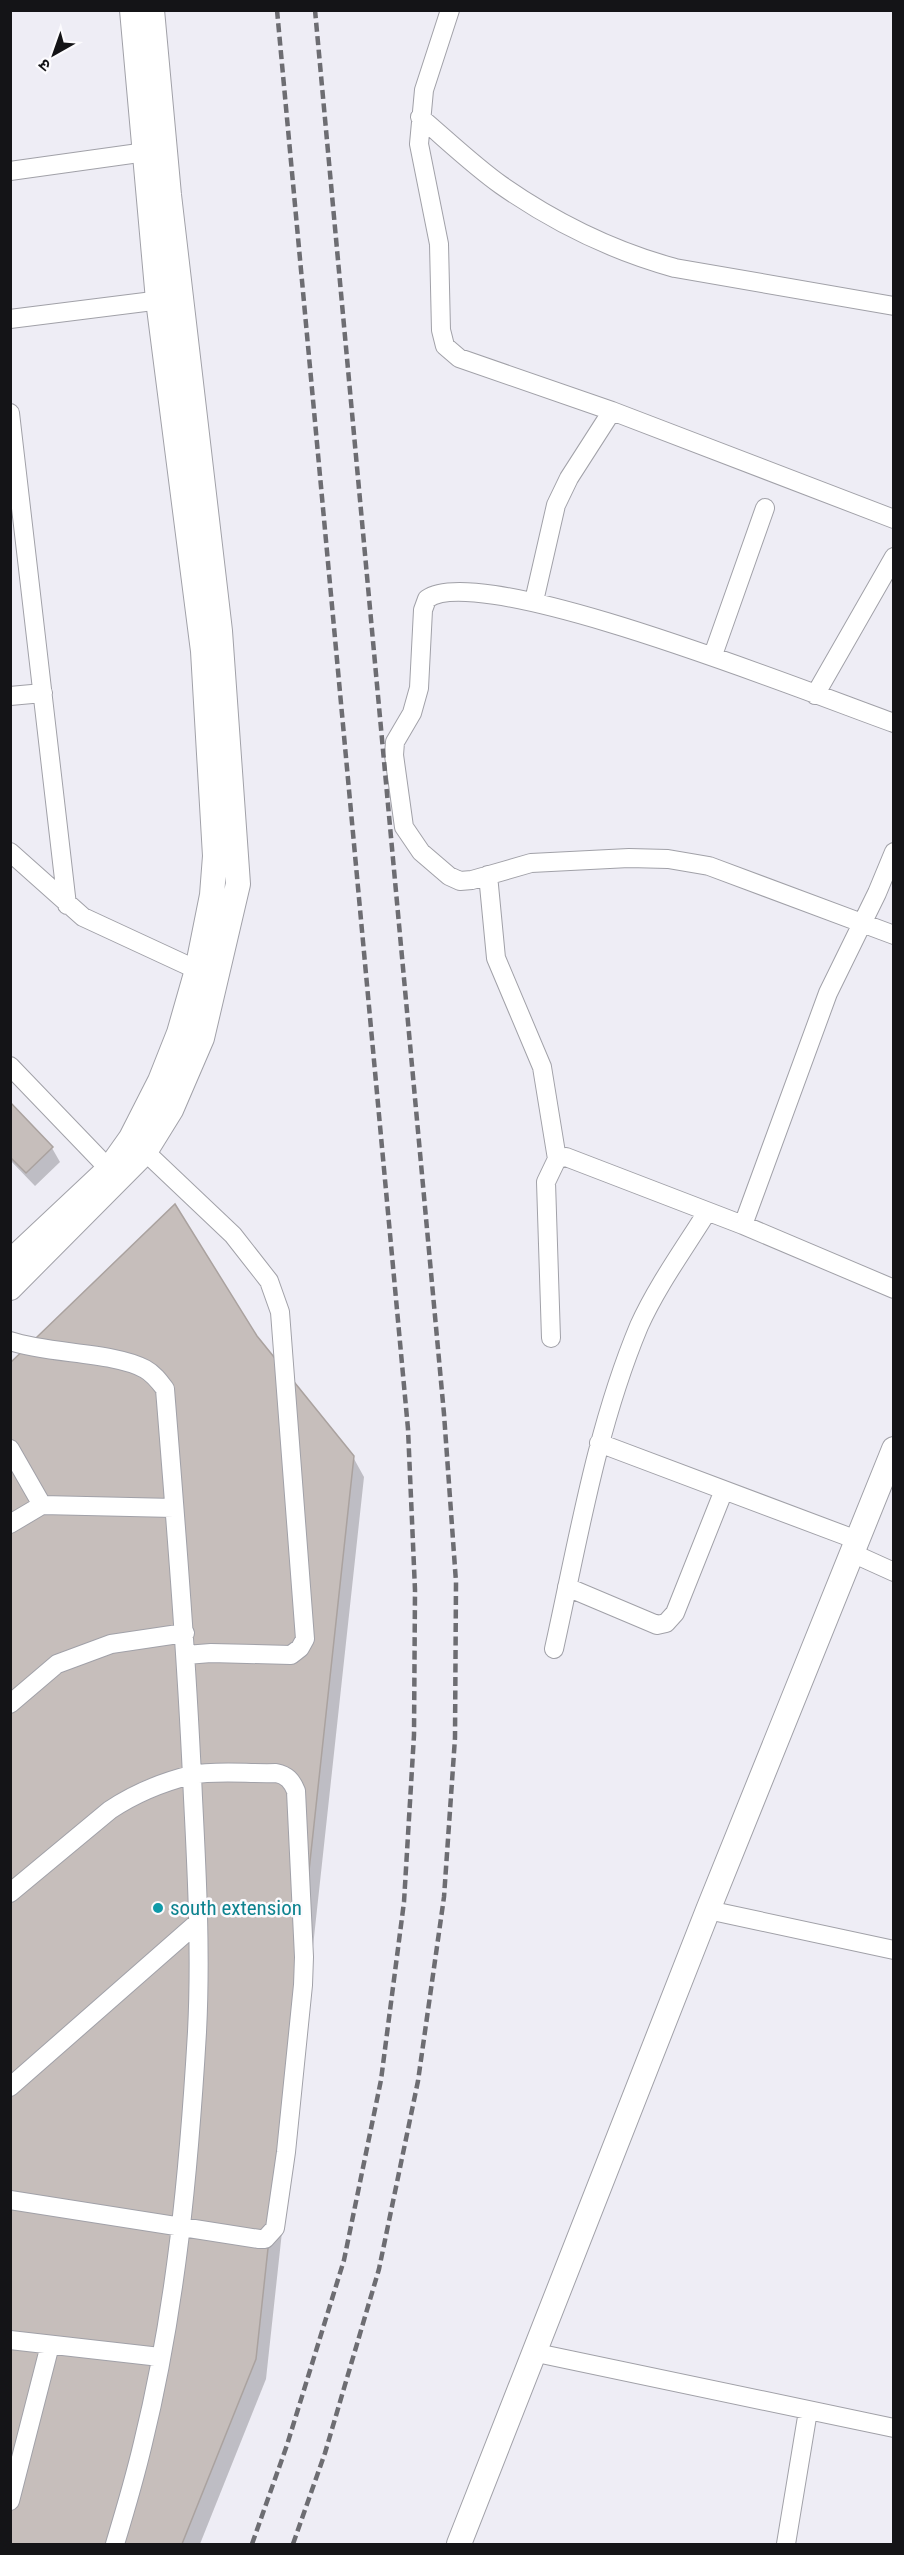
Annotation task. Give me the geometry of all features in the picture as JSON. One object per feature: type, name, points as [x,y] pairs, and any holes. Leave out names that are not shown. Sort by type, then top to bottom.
[{"type":"street","points":[[10,1288],[171,1110],[202,1038],[207,974],[238,884],[220,632],[146,152],[132,10]]},
{"type":"street","points":[[152,10],[170,299]]},
{"type":"street","points":[[450,10],[424,90],[419,144],[439,244],[441,330],[445,346],[459,358],[612,411],[894,519]]},
{"type":"street","points":[[420,117],[500,184],[546,214],[610,246],[675,268],[894,306]]},
{"type":"street","points":[[10,171],[146,152]]},
{"type":"street","points":[[10,319],[170,299]]},
{"type":"street","points":[[534,601],[556,505],[569,478],[612,411]]},
{"type":"street","points":[[10,413],[67,905]]},
{"type":"street","points":[[713,655],[765,508]]},
{"type":"street","points":[[815,695],[894,557]]},
{"type":"street","points":[[894,723],[713,655],[534,601],[453,590],[434,594],[427,599],[423,610],[419,688],[412,712],[395,742],[400,813],[411,840],[449,876],[460,881],[531,863],[629,858],[668,860],[709,866],[894,935]]},
{"type":"street","points":[[10,696],[42,693]]},
{"type":"street","points":[[10,852],[83,917],[207,974]]},
{"type":"street","points":[[743,1225],[828,993],[864,922],[894,852]]},
{"type":"street","points":[[488,875],[496,958],[542,1067],[557,1159],[546,1182],[551,1338]]},
{"type":"street","points":[[10,1066],[109,1169]]},
{"type":"street","points":[[10,1262],[109,1169],[138,1145]]},
{"type":"street","points":[[138,1145],[233,1235],[269,1281],[280,1312],[305,1639],[300,1648],[291,1654],[186,1655]]},
{"type":"street","points":[[557,1159],[566,1157],[594,1166],[743,1225],[894,1289]]},
{"type":"street","points":[[554,1649],[599,1443],[649,1306],[707,1212]]},
{"type":"street","points":[[10,1341],[144,1368],[165,1389],[185,1633],[193,1775],[197,2030],[180,2227],[160,2357],[144,2443],[115,2544]]},
{"type":"street","points":[[599,1443],[724,1490],[854,1546],[894,1572]]},
{"type":"street","points":[[10,1449],[42,1505]]},
{"type":"street","points":[[459,2544],[532,2352],[894,1449]]},
{"type":"street","points":[[567,1587],[657,1625],[666,1623],[675,1613],[724,1490]]},
{"type":"street","points":[[10,1524],[42,1505],[174,1508]]},
{"type":"street","points":[[10,1704],[57,1664],[111,1644],[185,1633]]},
{"type":"street","points":[[10,1893],[128,1798],[193,1775],[276,1773],[283,1774],[292,1782],[298,1803],[304,1957],[286,2152],[275,2228],[265,2239],[260,2239],[10,2200]]},
{"type":"street","points":[[708,1910],[894,1950]]},
{"type":"street","points":[[10,2087],[197,1923]]},
{"type":"street","points":[[10,2340],[160,2357]]},
{"type":"street","points":[[10,2501],[50,2345]]},
{"type":"street","points":[[532,2352],[894,2428]]},
{"type":"street","points":[[786,2544],[808,2411]]},
{"type":"building","points":[[10,1102],[53,1147],[26,1173],[10,1157]]},
{"type":"building","name":"south extension","points":[[175,1204],[257,1336],[354,1456],[256,2359],[182,2544],[10,2544],[10,1363]]},
{"type":"railway","points":[[252,2544],[287,2445],[344,2260],[381,2080],[404,1902],[414,1735],[415,1590],[408,1429],[277,10]]},
{"type":"railway","points":[[293,2544],[325,2453],[379,2269],[418,2081],[444,1897],[455,1738],[456,1582],[444,1414],[315,10]]},
{"type":"place","name":"south extension","points":[[158,1908]]}]
